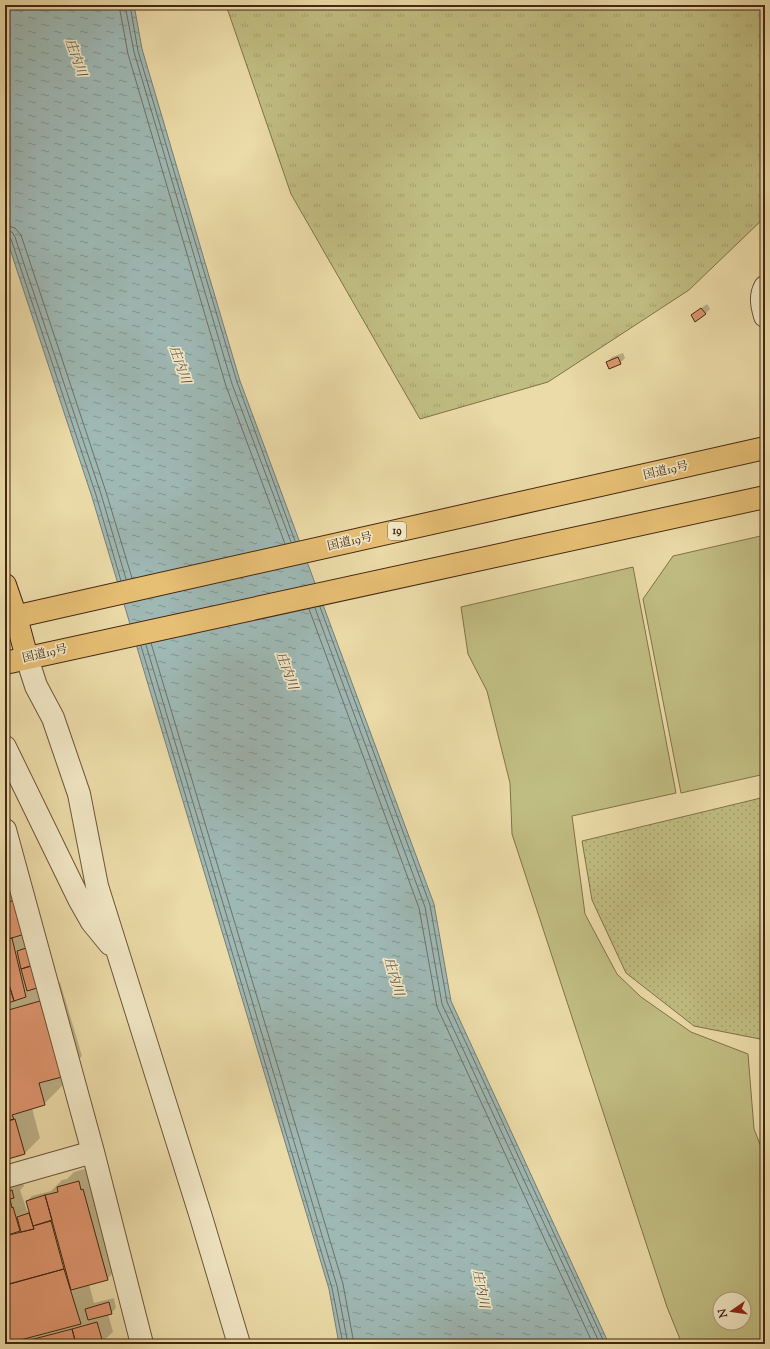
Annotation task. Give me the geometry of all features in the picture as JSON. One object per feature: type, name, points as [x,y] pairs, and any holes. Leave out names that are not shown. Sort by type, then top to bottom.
[{"type":"main road","name":"国道19号","points":[[17,617],[765,448]]},
{"type":"main road","name":"国道19号","points":[[5,663],[765,497]]},
{"type":"main road","points":[[5,585],[32,657]]},
{"type":"street","points":[[765,287],[762,305],[765,316]]},
{"type":"street","points":[[32,657],[36,686],[53,718],[79,794],[97,886],[239,1344]]},
{"type":"street","points":[[5,747],[79,899],[92,922],[118,953]]},
{"type":"street","points":[[5,830],[93,1152],[142,1344]]},
{"type":"street","points":[[5,1177],[93,1152]]},
{"type":"green space","points":[[226,5],[765,5],[765,217],[689,290],[548,382],[420,419],[291,194]]},
{"type":"green space","points":[[765,535],[765,774],[681,793],[643,599],[673,556]]},
{"type":"green space","points":[[633,567],[676,793],[572,816],[585,914],[617,974],[641,997],[691,1032],[748,1054],[754,1129],[765,1157],[765,1344],[682,1344],[667,1307],[512,834],[510,783],[487,691],[468,654],[461,607]]},
{"type":"green space","points":[[765,797],[765,1040],[694,1026],[626,973],[592,900],[582,841]]},
{"type":"water","name":"庄内川","points":[[5,5],[134,5],[142,49],[240,381],[434,904],[451,1001],[609,1344],[339,1344],[329,1289],[92,497],[5,234]]},
{"type":"building","points":[[701,308],[706,314],[695,322],[691,315]]},
{"type":"building","points":[[618,357],[621,364],[609,369],[606,362]]},
{"type":"building","points":[[15,900],[25,934],[5,940],[5,903]]},
{"type":"building","points":[[12,938],[26,997],[14,1001],[5,971],[5,940]]},
{"type":"building","points":[[26,948],[31,966],[21,969],[17,951]]},
{"type":"building","points":[[31,966],[37,988],[27,991],[21,969]]},
{"type":"building","points":[[5,972],[14,1001],[5,1004]]},
{"type":"building","points":[[40,1001],[62,1077],[39,1083],[45,1105],[12,1115],[14,1119],[5,1121],[5,1011]]},
{"type":"building","points":[[15,1119],[25,1154],[5,1160],[5,1122]]},
{"type":"building","points":[[79,1181],[81,1190],[83,1189],[108,1280],[71,1290],[45,1195],[58,1192],[57,1187]]},
{"type":"building","points":[[12,1190],[14,1198],[10,1199],[20,1231],[5,1236],[5,1192]]},
{"type":"building","points":[[45,1195],[52,1220],[33,1226],[26,1201]]},
{"type":"building","points":[[29,1213],[34,1229],[21,1232],[17,1217]]},
{"type":"building","points":[[51,1221],[64,1269],[10,1284],[5,1264],[5,1236],[34,1229],[33,1226]]},
{"type":"building","points":[[5,1266],[10,1283],[5,1284]]},
{"type":"building","points":[[64,1269],[81,1324],[5,1344],[5,1285]]},
{"type":"building","points":[[109,1302],[112,1314],[88,1320],[85,1309]]},
{"type":"building","points":[[97,1322],[103,1343],[76,1344],[72,1329]]},
{"type":"building","points":[[72,1329],[76,1344],[15,1344]]}]
